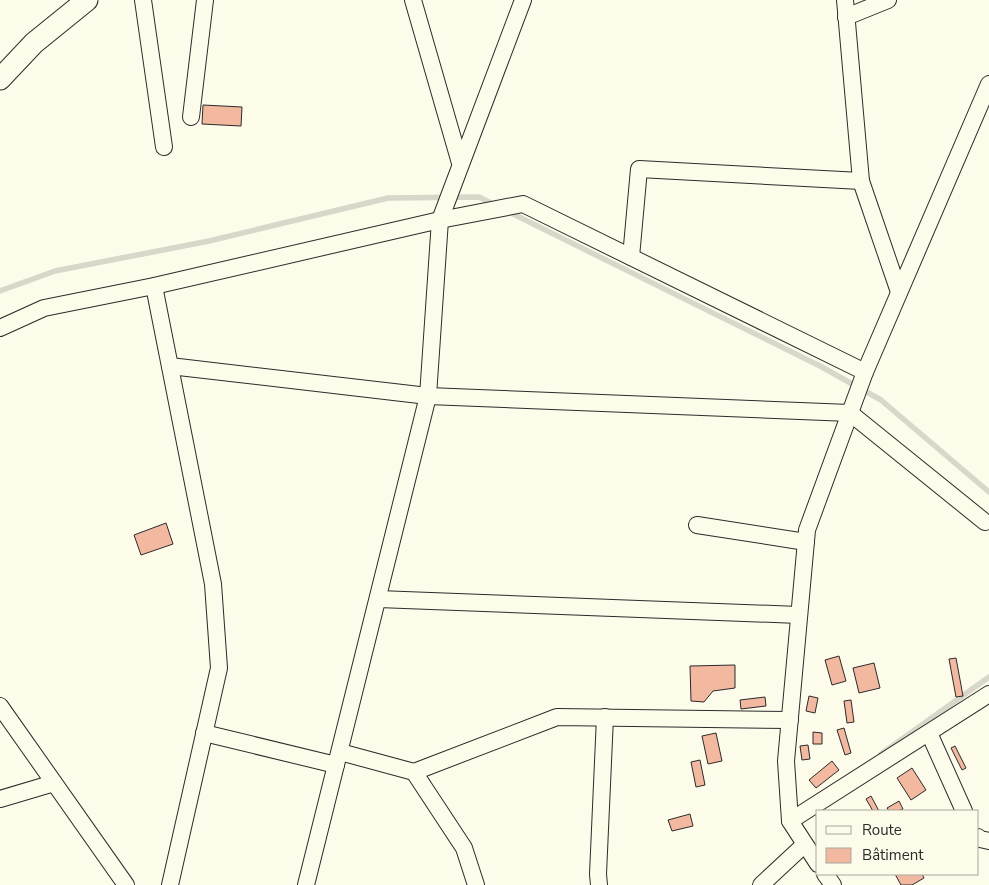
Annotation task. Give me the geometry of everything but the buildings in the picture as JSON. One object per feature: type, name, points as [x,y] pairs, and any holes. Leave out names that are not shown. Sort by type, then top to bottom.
[{"type":"street","points":[[0,79],[34,43],[87,0]]},
{"type":"street","points":[[143,0],[164,147]]},
{"type":"street","points":[[191,117],[205,0]]},
{"type":"street","points":[[412,0],[460,163]]},
{"type":"street","points":[[306,885],[428,396],[440,220],[523,0]]},
{"type":"street","points":[[845,0],[861,181],[899,292]]},
{"type":"street","points":[[846,17],[888,0]]},
{"type":"street","points":[[816,861],[790,821],[786,761],[807,530],[865,372],[989,84]]},
{"type":"street","points":[[631,257],[639,169],[861,181]]},
{"type":"street","points":[[0,328],[44,308],[154,286],[440,220],[524,204],[865,372]]},
{"type":"street","points":[[154,286],[213,584],[219,668],[170,885]]},
{"type":"street","points":[[170,366],[428,396],[850,414],[985,522]]},
{"type":"street","points":[[697,525],[806,542]]},
{"type":"street","points":[[378,599],[799,615]]},
{"type":"street","points":[[790,821],[989,694]]},
{"type":"street","points":[[0,706],[126,885]]},
{"type":"street","points":[[204,733],[414,772],[557,717],[790,720]]},
{"type":"street","points":[[599,885],[605,717]]},
{"type":"street","points":[[928,733],[964,810]]},
{"type":"street","points":[[414,772],[464,848],[476,885]]},
{"type":"street","points":[[0,800],[54,783]]},
{"type":"street","points":[[761,885],[804,845]]},
{"type":"waterway","points":[[0,291],[55,271],[209,241],[388,198],[479,197],[497,206]]},
{"type":"waterway","points":[[507,211],[820,366],[881,400],[989,492]]},
{"type":"waterway","points":[[881,754],[989,677]]}]
